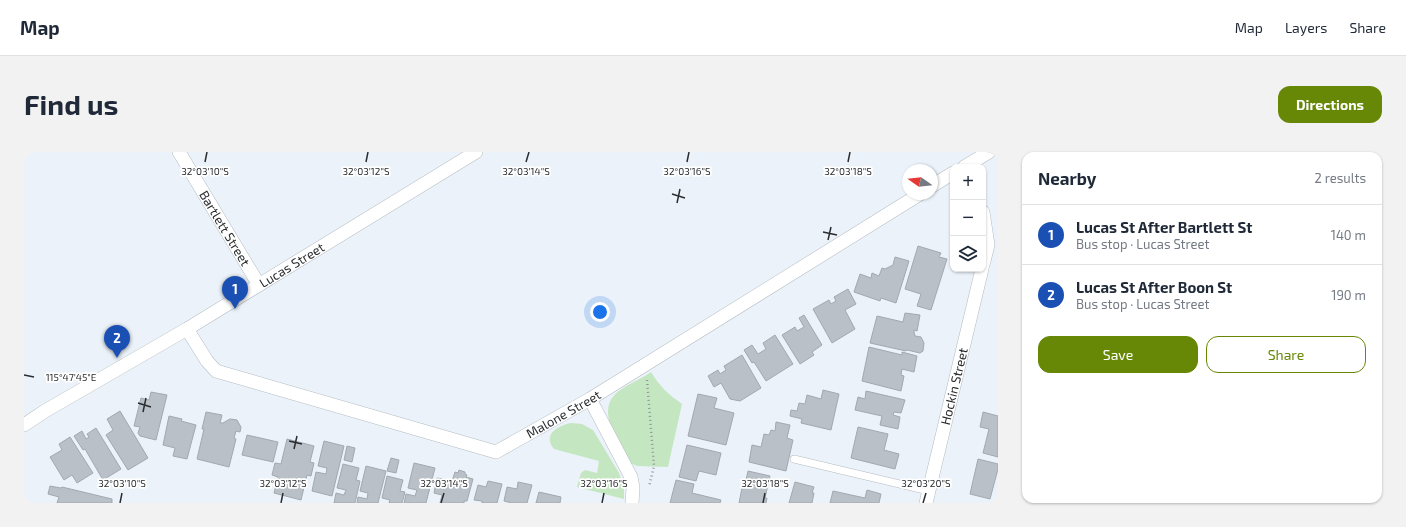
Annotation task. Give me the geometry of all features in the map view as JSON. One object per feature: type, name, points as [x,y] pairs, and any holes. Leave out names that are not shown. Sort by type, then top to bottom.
[{"type":"street","name":"Bartlett Street","points":[[179,152],[258,285]]},
{"type":"street","name":"Lucas Street","points":[[24,425],[187,329],[476,152]]},
{"type":"street","points":[[969,164],[989,152]]},
{"type":"street","points":[[938,183],[950,176]]},
{"type":"street","name":"Malone Street","points":[[187,329],[207,361],[216,371],[496,452],[590,399],[910,200]]},
{"type":"street","points":[[986,231],[988,244],[986,252]]},
{"type":"street","name":"Hockin Street","points":[[927,497],[981,272]]},
{"type":"street","points":[[590,399],[631,477],[633,488],[632,503]]},
{"type":"lane","points":[[794,459],[927,497]]},
{"type":"path","points":[[646,364],[654,466],[647,492]]},
{"type":"green space","points":[[651,372],[665,390],[682,404],[668,467],[637,466],[631,463],[611,427],[608,417],[608,408],[612,399],[619,391]]},
{"type":"green space","points":[[571,423],[582,424],[593,430],[619,473],[624,488],[624,499],[577,487],[581,473],[585,470],[597,473],[599,461],[554,449],[551,444],[551,435],[561,426]]},
{"type":"building","points":[[918,246],[941,253],[939,257],[947,259],[931,310],[917,306],[921,294],[905,289]]},
{"type":"building","points":[[895,257],[909,261],[896,303],[881,298],[880,301],[854,292],[860,274],[871,278],[872,273],[879,276],[882,268],[885,269],[893,265]]},
{"type":"building","points":[[848,289],[856,304],[845,310],[855,329],[832,343],[813,309],[829,300],[831,304],[836,301],[834,297]]},
{"type":"building","points":[[905,313],[920,315],[917,331],[914,330],[914,332],[915,336],[921,337],[924,343],[923,351],[920,353],[906,351],[870,343],[877,316],[903,322]]},
{"type":"building","points":[[804,315],[822,345],[812,352],[814,355],[800,364],[782,335],[795,327],[797,331],[804,327],[799,318]]},
{"type":"building","points":[[775,335],[793,364],[766,381],[754,362],[752,363],[744,350],[752,345],[758,354],[766,349],[763,343]]},
{"type":"building","points":[[869,347],[902,355],[902,352],[917,356],[914,372],[902,369],[901,375],[904,376],[901,391],[862,381]]},
{"type":"building","points":[[742,355],[761,388],[740,401],[730,399],[721,383],[714,387],[708,376],[718,370],[720,374],[726,370],[724,366]]},
{"type":"building","points":[[823,390],[839,394],[831,430],[801,423],[802,419],[790,416],[791,410],[797,411],[799,403],[805,404],[807,395],[821,399]]},
{"type":"building","points":[[866,391],[905,400],[901,413],[894,412],[893,415],[900,417],[898,429],[880,425],[882,416],[855,410],[858,397],[865,399]]},
{"type":"building","points":[[151,392],[167,395],[156,440],[140,436],[138,433],[140,427],[134,426],[141,398],[149,400]]},
{"type":"building","points":[[698,394],[717,398],[714,408],[734,413],[726,445],[688,436]]},
{"type":"building","points":[[120,411],[148,458],[128,470],[106,435],[113,430],[107,419]]},
{"type":"building","points":[[206,412],[222,415],[220,423],[230,419],[237,420],[241,427],[240,432],[236,431],[234,438],[236,439],[229,467],[197,459],[204,429],[202,429]]},
{"type":"building","points":[[983,412],[998,416],[998,457],[983,453],[989,429],[980,427]]},
{"type":"building","points":[[169,416],[182,419],[181,421],[196,425],[187,459],[173,456],[175,448],[163,445]]},
{"type":"building","points":[[776,422],[790,425],[787,438],[793,440],[786,471],[749,462],[752,445],[761,447],[764,434],[769,435],[771,430],[775,431]]},
{"type":"building","points":[[858,427],[888,434],[884,450],[899,454],[895,469],[851,458]]},
{"type":"building","points":[[96,428],[121,469],[103,480],[85,449],[83,450],[74,436],[82,431],[86,439],[89,437],[87,434]]},
{"type":"building","points":[[247,435],[278,442],[273,462],[242,455]]},
{"type":"building","points":[[70,437],[93,473],[77,483],[72,475],[64,480],[50,457],[62,450],[59,444]]},
{"type":"building","points":[[287,439],[314,446],[310,462],[314,463],[311,476],[307,475],[301,500],[274,493],[278,477],[272,475],[275,463],[281,464]]},
{"type":"building","points":[[324,441],[344,446],[332,496],[312,491],[316,472],[326,474],[327,468],[318,466]]},
{"type":"building","points":[[687,445],[721,453],[716,475],[699,471],[696,481],[679,477]]},
{"type":"building","points":[[347,446],[355,448],[352,462],[344,460]]},
{"type":"building","points":[[391,458],[399,460],[396,473],[387,471]]},
{"type":"building","points":[[978,459],[998,464],[990,499],[970,494]]},
{"type":"building","points":[[414,463],[435,468],[426,503],[404,503],[406,494],[415,496],[417,490],[408,488]]},
{"type":"building","points":[[343,464],[359,468],[356,480],[360,481],[355,503],[334,503],[336,493],[344,495],[346,490],[337,488]]},
{"type":"building","points":[[366,466],[386,471],[378,503],[357,503],[358,497],[367,499],[368,493],[360,491]]},
{"type":"building","points":[[459,470],[465,472],[467,475],[466,477],[473,479],[467,501],[464,501],[464,503],[440,503],[442,495],[434,493],[437,478],[449,480],[448,486],[450,487],[455,472],[458,473]]},
{"type":"building","points":[[748,471],[770,476],[765,498],[767,498],[766,503],[739,503]]},
{"type":"building","points":[[387,476],[403,480],[400,491],[405,492],[402,503],[389,503],[390,500],[382,498]]},
{"type":"building","points":[[676,480],[694,484],[692,493],[721,500],[720,503],[670,503]]},
{"type":"building","points":[[488,481],[502,484],[497,503],[482,503],[482,501],[474,500],[478,485],[486,487]]},
{"type":"building","points":[[518,482],[532,485],[527,503],[512,503],[504,501],[507,487],[517,489]]},
{"type":"building","points":[[795,482],[814,487],[812,493],[814,493],[812,503],[789,503]]},
{"type":"building","points":[[50,486],[62,487],[112,499],[112,503],[57,503],[59,497],[48,494]]},
{"type":"building","points":[[867,490],[881,494],[879,503],[830,503],[833,491],[865,498]]},
{"type":"building","points":[[539,492],[561,497],[560,503],[536,503]]},
{"type":"place","name":"Lucas St After Bartlett St","points":[[235,309]]},
{"type":"place","name":"Lucas St After Boon St","points":[[117,358]]}]
